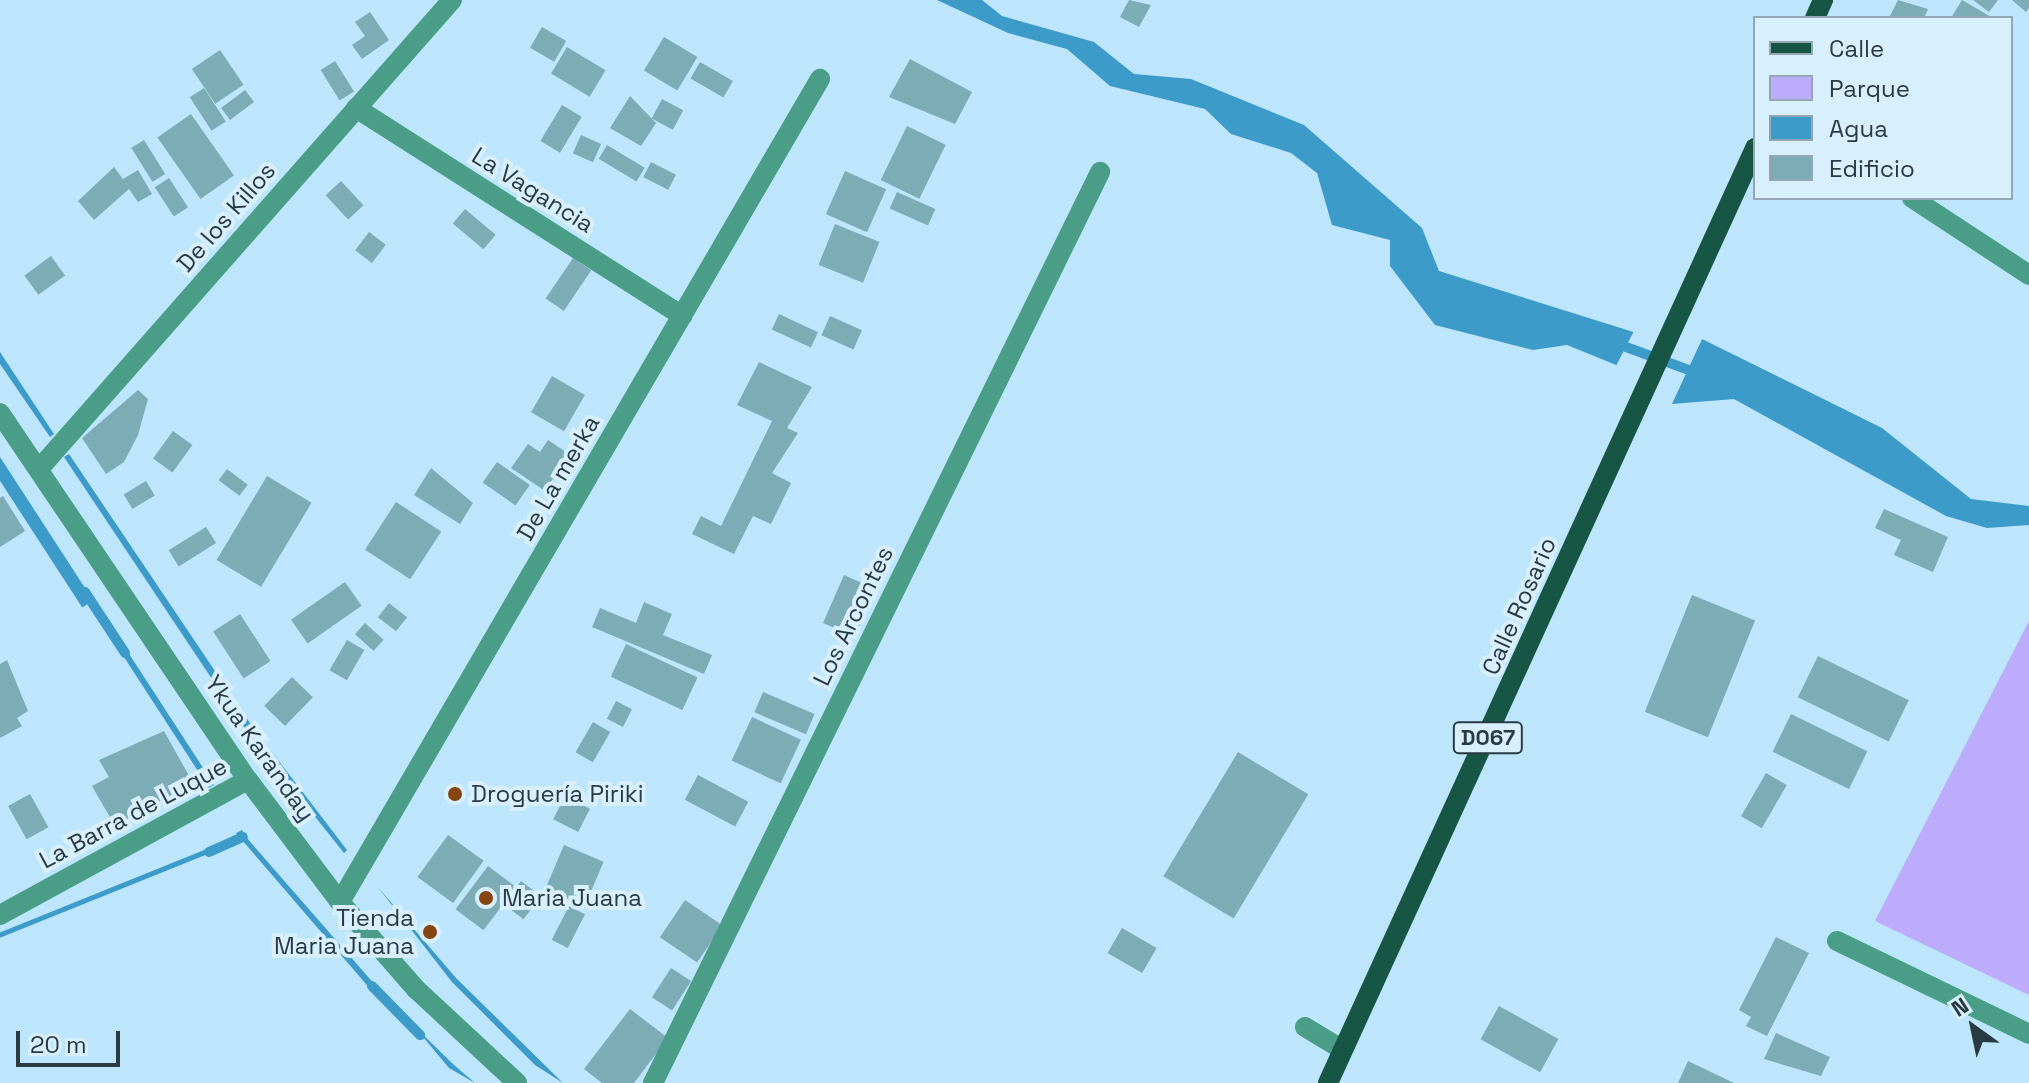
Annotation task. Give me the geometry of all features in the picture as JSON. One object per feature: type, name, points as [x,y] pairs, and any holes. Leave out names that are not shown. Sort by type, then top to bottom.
[{"type":"main road","name":"Calle Rosario","points":[[1328,1083],[1753,152]]},
{"type":"street","name":"De los Killos","points":[[39,469],[452,0]]},
{"type":"street","name":"De La merka","points":[[340,902],[820,79]]},
{"type":"street","name":"La Vagancia","points":[[356,108],[682,316]]},
{"type":"street","name":"Los Arcontes","points":[[653,1083],[1100,172]]},
{"type":"street","points":[[1915,200],[2029,275]]},
{"type":"street","name":"Ykua Karanday","points":[[0,413],[248,780],[340,902],[416,989],[517,1083]]},
{"type":"street","name":"La Barra de Luque","points":[[0,915],[248,780]]},
{"type":"street","points":[[1837,941],[2029,1034]]},
{"type":"street","points":[[1305,1027],[1343,1050]]},
{"type":"green space","points":[[2029,621],[2029,995],[1875,921]]},
{"type":"water","points":[[937,0],[982,0],[1002,16],[1094,42],[1134,74],[1191,79],[1304,125],[1422,228],[1439,271],[1643,335],[1626,369],[1567,345],[1533,350],[1435,325],[1390,266],[1390,240],[1332,225],[1317,173],[1291,153],[1231,134],[1205,109],[1110,86],[1067,49],[1008,33]]},
{"type":"water","points":[[1702,339],[1882,428],[1971,499],[2029,506],[2029,525],[1987,528],[1946,516],[1734,399],[1672,404]]},
{"type":"water","points":[[0,352],[54,434],[50,437],[0,364]]},
{"type":"water","points":[[69,454],[252,726],[347,850],[344,853],[246,730],[64,457]]},
{"type":"water","points":[[0,457],[93,600],[82,607],[0,481]]},
{"type":"water","points":[[122,643],[214,785],[209,788],[117,646]]},
{"type":"water","points":[[242,830],[383,994],[378,998],[236,833]]},
{"type":"water","points":[[219,844],[221,849],[0,938],[0,932]]},
{"type":"water","points":[[377,886],[456,978],[563,1083],[535,1065],[452,982]]},
{"type":"water","points":[[413,1025],[454,1065],[475,1083],[449,1068]]},
{"type":"pier","points":[[1636,327],[1647,337],[1626,372],[1615,368]]},
{"type":"pier","points":[[1704,335],[1669,406],[1698,337]]},
{"type":"building","points":[[1129,0],[1151,5],[1139,27],[1120,17]]},
{"type":"building","points":[[1898,0],[1928,9],[1925,16],[1890,16]]},
{"type":"building","points":[[1962,0],[1990,16],[1952,16]]},
{"type":"building","points":[[1973,0],[1998,0],[1989,12]]},
{"type":"building","points":[[2012,0],[2029,0],[2029,8],[2026,12]]},
{"type":"building","points":[[370,12],[389,40],[362,59],[352,45],[365,36],[355,22]]},
{"type":"building","points":[[542,27],[566,41],[554,62],[530,48]]},
{"type":"building","points":[[664,37],[697,57],[677,91],[644,70]]},
{"type":"building","points":[[567,47],[606,70],[590,97],[551,74]]},
{"type":"building","points":[[220,50],[243,85],[215,104],[192,69]]},
{"type":"building","points":[[910,59],[972,92],[955,124],[889,97]]},
{"type":"building","points":[[335,61],[354,92],[340,101],[321,70]]},
{"type":"building","points":[[700,62],[733,81],[723,97],[690,78]]},
{"type":"building","points":[[204,88],[226,122],[212,131],[190,97]]},
{"type":"building","points":[[245,90],[254,102],[230,120],[221,108]]},
{"type":"building","points":[[630,96],[656,123],[641,146],[610,128]]},
{"type":"building","points":[[662,99],[683,110],[673,130],[652,118]]},
{"type":"building","points":[[562,105],[582,117],[560,153],[540,141]]},
{"type":"building","points":[[191,114],[234,175],[200,199],[157,138]]},
{"type":"building","points":[[907,126],[946,145],[919,199],[881,180]]},
{"type":"building","points":[[581,135],[601,144],[593,162],[573,153]]},
{"type":"building","points":[[144,140],[165,174],[152,182],[131,148]]},
{"type":"building","points":[[607,145],[645,168],[636,181],[599,159]]},
{"type":"building","points":[[651,162],[676,175],[668,190],[643,177]]},
{"type":"building","points":[[114,167],[128,186],[123,179],[138,170],[152,194],[138,202],[129,189],[94,220],[78,201]]},
{"type":"building","points":[[845,171],[886,189],[867,232],[826,214]]},
{"type":"building","points":[[169,178],[188,207],[174,217],[155,187]]},
{"type":"building","points":[[341,181],[364,205],[348,219],[326,195]]},
{"type":"building","points":[[897,192],[935,209],[928,226],[890,208]]},
{"type":"building","points":[[465,209],[496,235],[483,249],[453,224]]},
{"type":"building","points":[[835,224],[880,242],[863,283],[819,265]]},
{"type":"building","points":[[369,232],[386,245],[372,263],[355,250]]},
{"type":"building","points":[[51,256],[65,275],[38,295],[24,275]]},
{"type":"building","points":[[573,258],[591,270],[564,311],[546,299]]},
{"type":"building","points":[[779,314],[818,332],[811,348],[772,329]]},
{"type":"building","points":[[830,316],[862,330],[853,349],[821,335]]},
{"type":"building","points":[[759,362],[812,387],[787,428],[798,433],[772,473],[791,483],[771,524],[753,516],[734,554],[692,534],[701,516],[721,526],[772,421],[737,405]]},
{"type":"building","points":[[552,376],[585,395],[564,431],[531,412]]},
{"type":"building","points":[[138,390],[148,399],[138,435],[124,462],[106,474],[82,438]]},
{"type":"building","points":[[173,431],[192,445],[172,473],[153,459]]},
{"type":"building","points":[[548,440],[569,454],[545,491],[511,468],[528,444],[540,452]]},
{"type":"building","points":[[497,462],[530,485],[515,505],[483,482]]},
{"type":"building","points":[[431,468],[473,503],[460,524],[414,495]]},
{"type":"building","points":[[227,469],[248,485],[239,496],[219,480]]},
{"type":"building","points":[[267,476],[312,503],[261,587],[217,560]]},
{"type":"building","points":[[146,481],[155,496],[132,509],[124,494]]},
{"type":"building","points":[[3,496],[25,531],[0,547],[0,498]]},
{"type":"building","points":[[396,502],[441,531],[410,579],[365,550]]},
{"type":"building","points":[[1884,509],[1948,537],[1933,572],[1894,555],[1901,540],[1875,528]]},
{"type":"building","points":[[206,527],[216,543],[179,566],[169,550]]},
{"type":"building","points":[[844,575],[864,584],[852,612],[864,617],[855,637],[823,623]]},
{"type":"building","points":[[345,582],[362,606],[308,644],[291,620]]},
{"type":"building","points":[[1692,595],[1755,620],[1708,737],[1645,712]]},
{"type":"building","points":[[644,602],[672,614],[663,635],[712,655],[704,674],[592,627],[600,608],[636,623]]},
{"type":"building","points":[[389,603],[407,617],[396,631],[378,617]]},
{"type":"building","points":[[240,614],[270,661],[244,678],[213,631]]},
{"type":"building","points":[[365,623],[384,640],[374,651],[355,634]]},
{"type":"building","points":[[347,640],[364,650],[347,680],[330,670]]},
{"type":"building","points":[[626,644],[698,677],[682,710],[611,677]]},
{"type":"building","points":[[1818,656],[1909,700],[1889,742],[1798,697]]},
{"type":"building","points":[[7,660],[28,711],[17,718],[22,726],[0,738],[0,664]]},
{"type":"building","points":[[292,677],[313,697],[285,726],[264,706]]},
{"type":"building","points":[[763,692],[815,714],[806,734],[754,712]]},
{"type":"building","points":[[616,701],[632,709],[623,727],[607,719]]},
{"type":"building","points":[[1791,714],[1867,751],[1849,789],[1773,752]]},
{"type":"building","points":[[752,717],[801,740],[781,783],[732,761]]},
{"type":"building","points":[[593,722],[610,732],[593,762],[576,752]]},
{"type":"building","points":[[164,731],[193,783],[115,826],[92,786],[109,777],[99,760]]},
{"type":"building","points":[[1238,752],[1308,794],[1234,919],[1163,876]]},
{"type":"building","points":[[1766,773],[1787,785],[1762,828],[1741,816]]},
{"type":"building","points":[[698,775],[748,802],[735,826],[685,800]]},
{"type":"building","points":[[30,794],[48,827],[27,839],[8,806]]},
{"type":"building","points":[[565,796],[590,809],[578,832],[553,819]]},
{"type":"building","points":[[448,835],[484,861],[453,903],[417,877]]},
{"type":"building","points":[[564,845],[604,862],[585,906],[545,889]]},
{"type":"building","name":"Maria Juana","points":[[488,866],[516,887],[483,930],[456,909]]},
{"type":"building","points":[[521,881],[541,896],[524,919],[504,904]]},
{"type":"building","points":[[685,900],[722,925],[697,962],[660,937]]},
{"type":"building","points":[[569,906],[585,914],[568,948],[552,940]]},
{"type":"building","points":[[1122,928],[1157,948],[1142,973],[1108,953]]},
{"type":"building","points":[[1776,937],[1809,953],[1767,1036],[1746,1026],[1751,1017],[1739,1010]]},
{"type":"building","points":[[671,968],[691,981],[672,1010],[652,997]]},
{"type":"building","points":[[1499,1006],[1558,1039],[1540,1072],[1481,1039]]},
{"type":"building","points":[[630,1009],[668,1038],[634,1083],[602,1083],[584,1069]]},
{"type":"building","points":[[1776,1033],[1830,1057],[1821,1076],[1764,1059]]},
{"type":"building","points":[[1688,1061],[1734,1083],[1678,1083]]},
{"type":"waterway","points":[[1626,347],[1697,373]]},
{"type":"waterway","points":[[85,592],[125,653]]},
{"type":"waterway","points":[[209,852],[243,837]]},
{"type":"waterway","points":[[372,986],[420,1035]]},
{"type":"place","name":"Droguería Piriki","points":[[455,794]]},
{"type":"place","name":"Maria Juana","points":[[486,898]]},
{"type":"place","name":"Tienda Maria Juana","points":[[430,932]]}]
